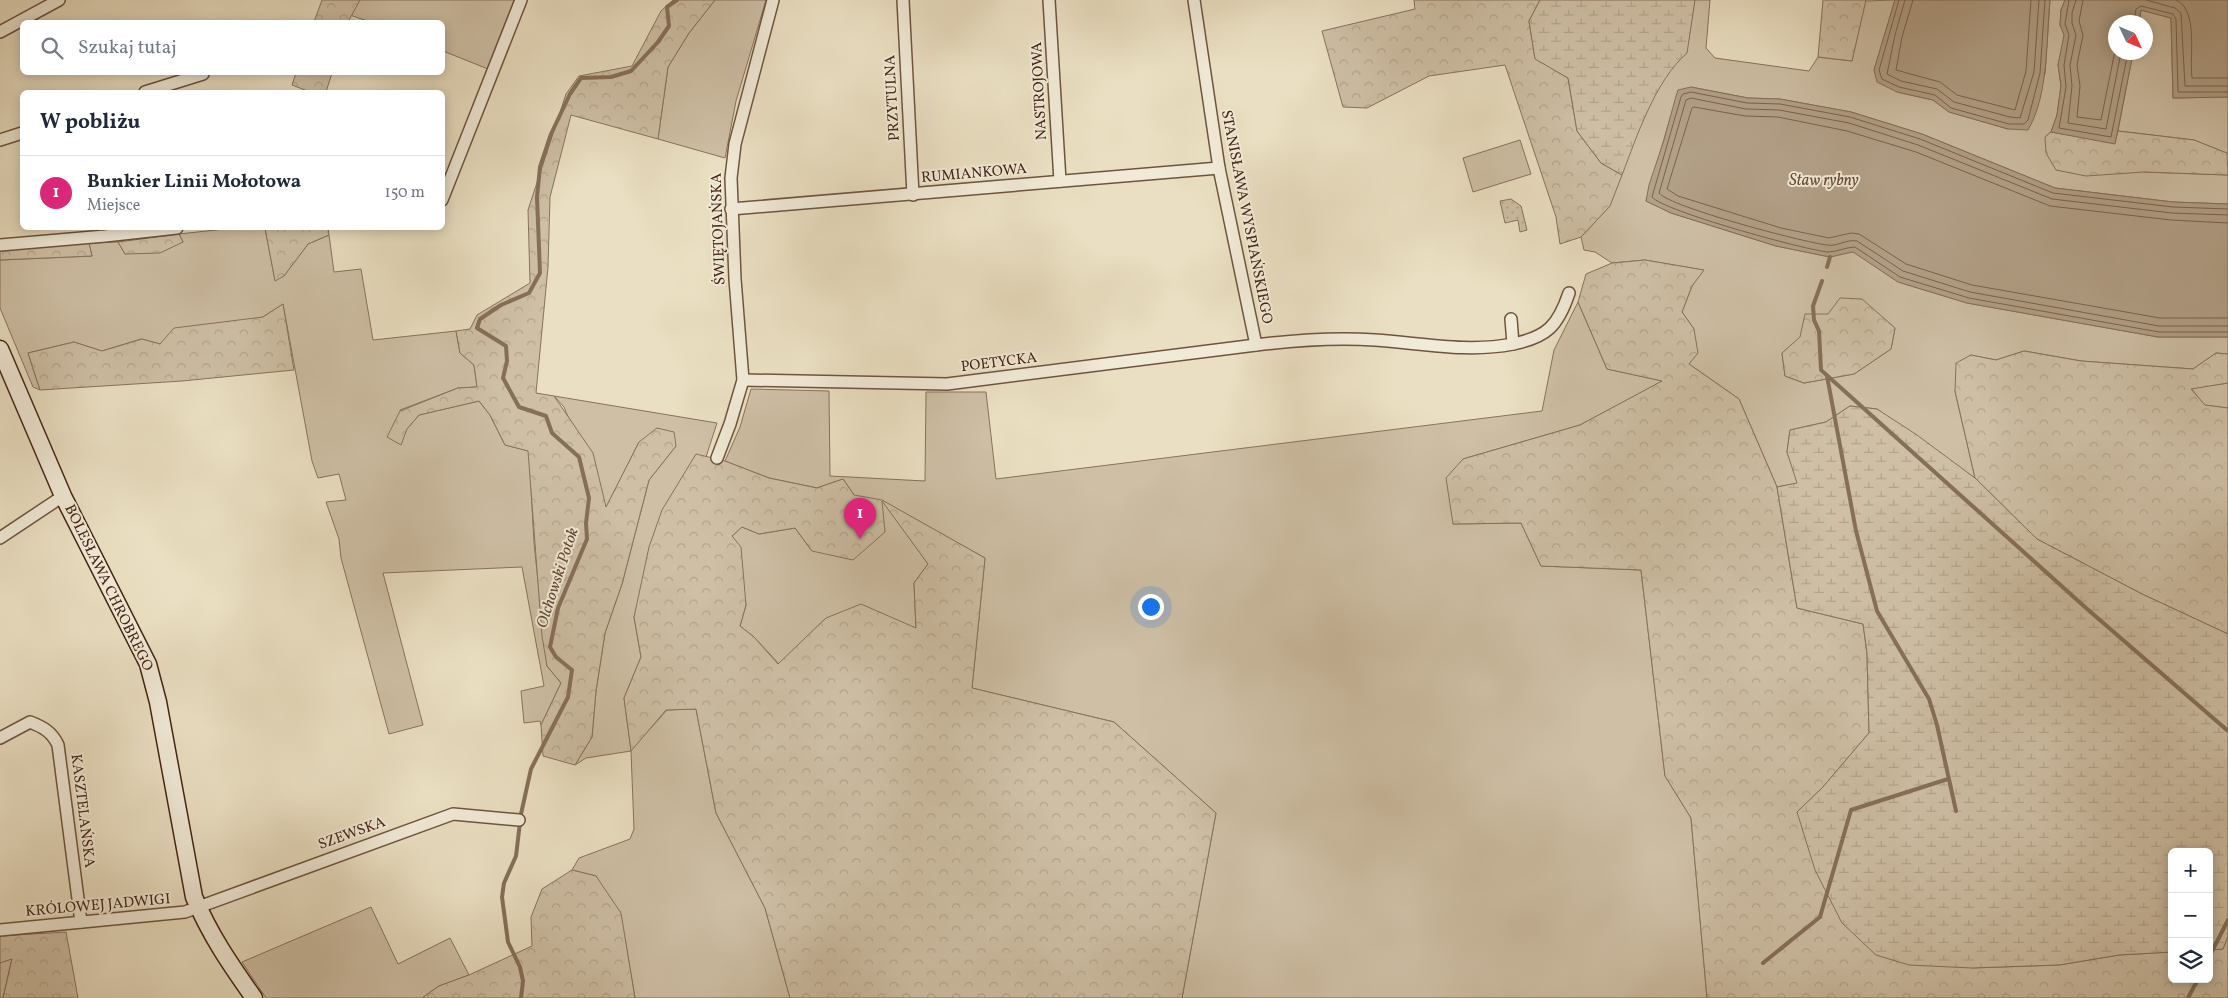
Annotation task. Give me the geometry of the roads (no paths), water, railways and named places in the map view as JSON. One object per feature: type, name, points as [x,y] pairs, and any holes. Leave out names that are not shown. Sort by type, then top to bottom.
[{"type":"street","points":[[22,20],[60,0]]},
{"type":"street","points":[[445,195],[521,0]]},
{"type":"street","name":"ŚWIĘTOJAŃSKA","points":[[717,458],[730,424],[743,380],[731,209],[731,178],[735,144],[773,0]]},
{"type":"street","name":"PRZYTULNA","points":[[903,0],[913,195]]},
{"type":"street","name":"NASTROJOWA","points":[[1049,0],[1060,181]]},
{"type":"street","name":"STANISŁAWA WYSPIAŃSKIEGO","points":[[1194,0],[1219,168],[1256,344],[1335,338],[1472,349],[1513,344],[1530,340],[1549,330],[1559,319],[1569,293]]},
{"type":"street","points":[[0,32],[20,21]]},
{"type":"street","points":[[151,90],[200,75]]},
{"type":"street","points":[[0,140],[20,134]]},
{"type":"street","name":"RUMIANKOWA","points":[[731,209],[1219,168]]},
{"type":"street","points":[[0,245],[159,230]]},
{"type":"street","points":[[1511,319],[1513,344]]},
{"type":"street","name":"POETYCKA","points":[[743,380],[947,384],[1256,344]]},
{"type":"street","name":"BOLESŁAWA CHROBREGO","points":[[0,349],[63,496],[148,664],[158,702],[191,882],[204,921],[219,948],[254,998]]},
{"type":"street","points":[[0,538],[63,496]]},
{"type":"street","name":"KASZTELAŃSKA","points":[[0,738],[30,722],[54,735],[58,745],[81,922]]},
{"type":"street","name":"SZEWSKA","points":[[199,907],[453,814],[519,820]]},
{"type":"street","name":"KRÓLOWEJ JADWIGI","points":[[0,930],[178,913],[199,907]]},
{"type":"water","points":[[1895,0],[2050,0],[2043,84],[2035,116],[2028,130],[2008,129],[1949,112],[1933,100],[1897,92],[1877,82],[1874,70]]},
{"type":"water","points":[[2065,0],[2228,0],[2228,97],[2173,98],[2171,18],[2141,10],[2140,15],[2108,15],[2108,60],[2132,60],[2115,144],[2051,132],[2057,115],[2061,86],[2058,65],[2064,35],[2060,25],[2061,10]]},
{"type":"water","name":"Staw rybny","points":[[1691,87],[1748,98],[1780,99],[1851,112],[1922,134],[2055,188],[2173,202],[2228,204],[2228,337],[2158,337],[1967,303],[1898,282],[1853,252],[1830,257],[1776,246],[1671,213],[1646,201],[1649,185],[1678,90]]},
{"type":"waterway","name":"Olchowski Potok","points":[[521,998],[523,981],[520,967],[508,942],[502,897],[504,883],[516,856],[521,814],[531,769],[568,697],[572,670],[556,657],[550,647],[558,608],[587,539],[586,523],[589,498],[579,457],[552,433],[546,416],[519,407],[503,378],[507,361],[506,346],[477,328],[480,319],[501,305],[529,293],[540,273],[537,197],[540,167],[551,134],[570,94],[581,78],[611,77],[631,71],[658,42],[669,26],[667,7],[677,0]]},
{"type":"waterway","points":[[1827,267],[1830,257]]},
{"type":"waterway","points":[[1822,281],[1813,306],[1814,320],[1819,331],[1821,370],[2086,608],[2228,731]]},
{"type":"waterway","points":[[1827,376],[1856,531],[1877,611],[1929,699],[1937,725],[1956,811]]},
{"type":"waterway","points":[[1763,963],[1820,917],[1851,810],[1948,779]]},
{"type":"waterway","points":[[2213,949],[2228,920]]},
{"type":"waterway","points":[[2188,998],[2196,983]]},
{"type":"place","name":"Bunkier Linii Mołotowa","points":[[860,539]]}]
